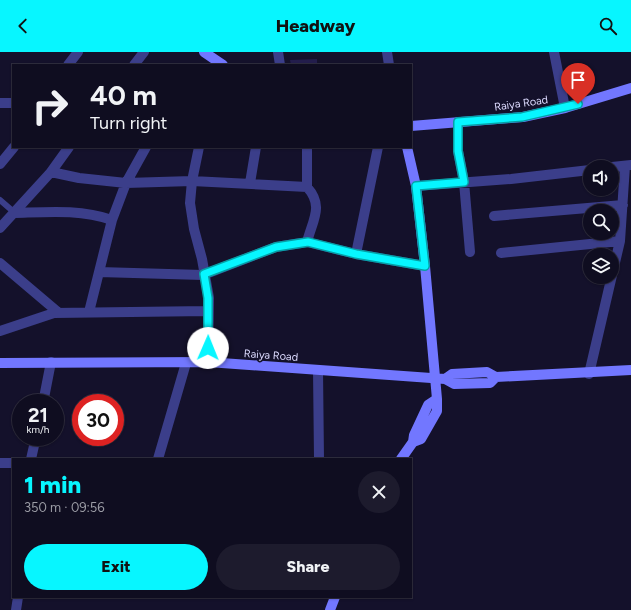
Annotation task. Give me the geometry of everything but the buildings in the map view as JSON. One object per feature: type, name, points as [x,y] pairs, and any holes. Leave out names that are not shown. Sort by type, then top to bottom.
[{"type":"street","points":[[69,64],[78,52]]},
{"type":"street","points":[[135,64],[144,52]]},
{"type":"street","points":[[204,52],[222,64]]},
{"type":"street","points":[[278,52],[280,64]]},
{"type":"street","points":[[386,52],[389,64]]},
{"type":"street","points":[[554,52],[565,108]]},
{"type":"street","name":"Raiya Road","points":[[412,126],[522,117],[565,108],[630,91]]},
{"type":"street","points":[[0,103],[12,103]]},
{"type":"street","points":[[458,122],[458,151],[464,182],[470,252]]},
{"type":"street","points":[[0,164],[13,148]]},
{"type":"street","points":[[0,228],[50,172],[68,148]]},
{"type":"street","points":[[89,312],[112,220],[126,183],[145,148]]},
{"type":"street","points":[[199,148],[192,181],[191,216],[208,298],[208,362]]},
{"type":"street","points":[[250,183],[256,148]]},
{"type":"street","points":[[307,148],[307,187],[315,196],[317,205],[308,242]]},
{"type":"street","points":[[356,254],[378,148]]},
{"type":"street","points":[[402,458],[413,442],[414,434],[428,405],[437,399],[440,378],[416,186],[408,148]]},
{"type":"street","points":[[589,374],[620,241],[628,165]]},
{"type":"street","points":[[416,186],[511,179],[583,171]]},
{"type":"street","points":[[50,172],[79,178],[126,183],[192,181],[307,187]]},
{"type":"street","points":[[494,216],[623,205]]},
{"type":"street","points":[[15,213],[81,212],[94,214],[112,220]]},
{"type":"street","points":[[501,253],[620,241]]},
{"type":"street","points":[[99,272],[204,274],[276,247],[308,242],[356,254],[425,266]]},
{"type":"street","points":[[0,263],[59,313]]},
{"type":"street","points":[[0,331],[59,313],[208,311]]},
{"type":"street","points":[[45,394],[51,362]]},
{"type":"street","name":"Raiya Road","points":[[0,363],[208,362],[440,378],[454,384],[490,383],[496,377],[589,374],[631,370]]},
{"type":"street","points":[[158,458],[186,363]]},
{"type":"street","points":[[318,370],[319,458]]},
{"type":"street","points":[[31,458],[34,446]]},
{"type":"street","points":[[0,463],[12,463]]},
{"type":"street","points":[[16,610],[18,598]]},
{"type":"street","points":[[330,610],[335,598]]},
{"type":"lane","points":[[0,200],[15,213]]},
{"type":"route","points":[[208,348],[208,298],[204,274],[227,264],[276,247],[308,242],[356,254],[425,266],[416,186],[464,182],[458,151],[458,122],[522,117],[578,104]]}]
